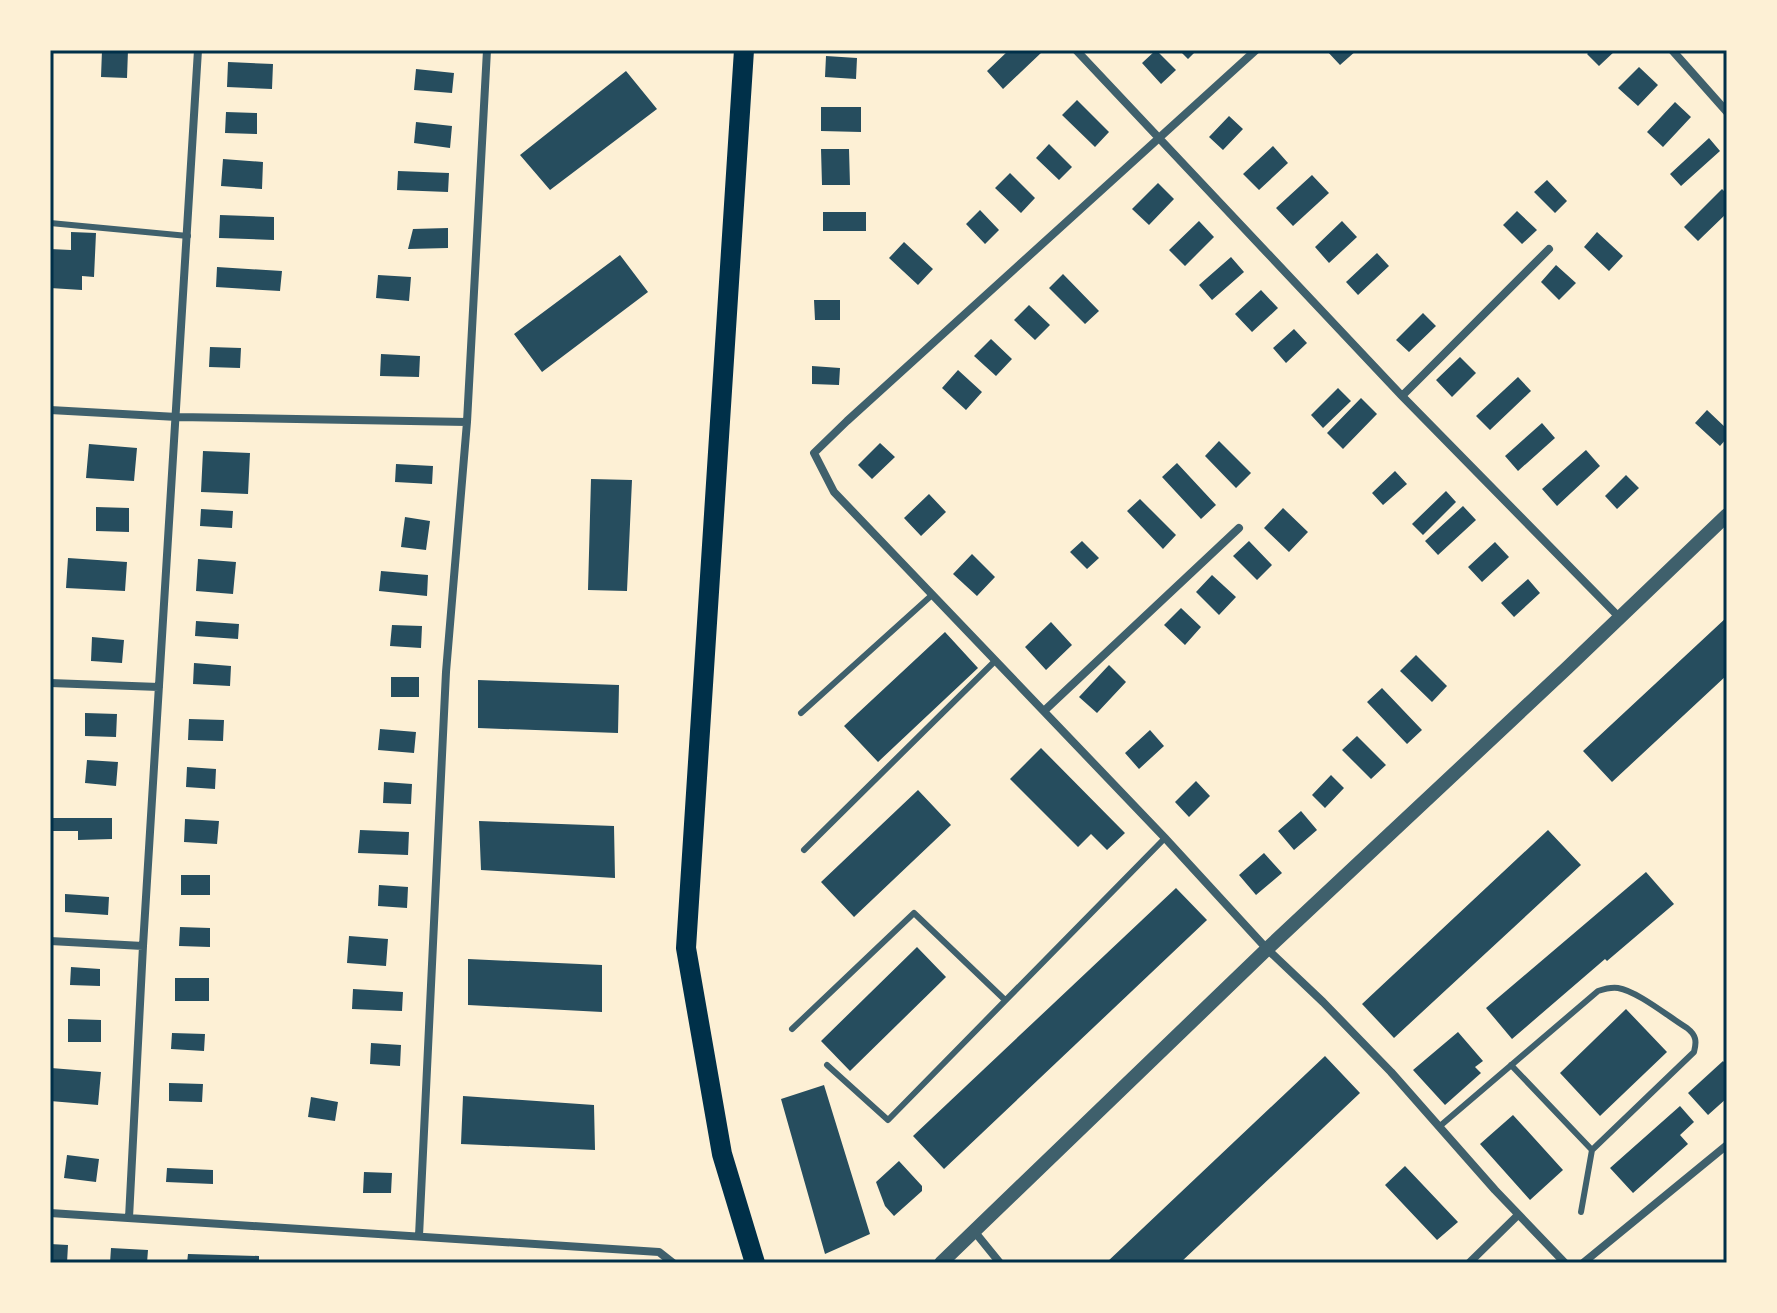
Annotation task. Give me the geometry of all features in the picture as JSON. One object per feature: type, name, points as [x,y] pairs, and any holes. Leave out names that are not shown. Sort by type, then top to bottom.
[{"type":"main road","points":[[744,50],[686,948],[722,1154],[755,1263]]},
{"type":"street","points":[[129,1218],[198,50]]},
{"type":"street","points":[[419,1236],[446,672],[467,422],[487,50]]},
{"type":"street","points":[[1076,50],[1402,396],[1620,618]]},
{"type":"street","points":[[1256,50],[814,453],[834,492],[1267,949],[1356,1035],[1565,1263]]},
{"type":"street","points":[[1672,50],[1727,112]]},
{"type":"street","points":[[1402,396],[1549,249]]},
{"type":"street","points":[[50,410],[177,417],[467,422]]},
{"type":"street","points":[[941,1263],[1267,949],[1727,515]]},
{"type":"street","points":[[1044,711],[1239,528]]},
{"type":"street","points":[[50,683],[159,687]]},
{"type":"street","points":[[50,941],[143,946]]},
{"type":"street","points":[[1583,1263],[1727,1145]]},
{"type":"street","points":[[50,1213],[659,1252],[673,1263]]},
{"type":"street","points":[[1469,1263],[1518,1215]]},
{"type":"street","points":[[974,1231],[1000,1263]]},
{"type":"lane","points":[[50,223],[188,236]]},
{"type":"lane","points":[[801,713],[932,595]]},
{"type":"lane","points":[[804,850],[995,661]]},
{"type":"lane","points":[[827,1065],[888,1120],[1165,838]]},
{"type":"lane","points":[[792,1029],[914,913],[1005,1000]]},
{"type":"lane","points":[[1440,1126],[1598,991],[1618,988],[1632,993],[1693,1033],[1696,1045],[1694,1052],[1592,1150],[1581,1212]]},
{"type":"lane","points":[[1511,1065],[1592,1150]]},
{"type":"building","points":[[102,50],[128,50],[127,78],[101,77]]},
{"type":"building","points":[[1009,50],[1042,52],[1003,89],[987,71]]},
{"type":"building","points":[[1156,50],[1176,70],[1161,84],[1142,63]]},
{"type":"building","points":[[1179,50],[1197,50],[1188,59]]},
{"type":"building","points":[[1326,50],[1357,50],[1340,65]]},
{"type":"building","points":[[1591,50],[1616,50],[1599,66],[1587,54]]},
{"type":"building","points":[[826,56],[857,58],[856,79],[825,77]]},
{"type":"building","points":[[228,62],[273,64],[272,89],[227,87]]},
{"type":"building","points":[[1639,67],[1658,85],[1638,106],[1618,88]]},
{"type":"building","points":[[416,69],[454,73],[452,93],[414,90]]},
{"type":"building","points":[[626,71],[657,109],[550,190],[520,155]]},
{"type":"building","points":[[1077,100],[1109,132],[1095,147],[1062,115]]},
{"type":"building","points":[[1675,102],[1691,117],[1663,147],[1647,132]]},
{"type":"building","points":[[821,107],[861,107],[861,132],[821,131]]},
{"type":"building","points":[[226,112],[257,113],[257,134],[225,133]]},
{"type":"building","points":[[1229,116],[1243,129],[1223,150],[1209,137]]},
{"type":"building","points":[[416,122],[452,126],[450,148],[414,143]]},
{"type":"building","points":[[1709,138],[1720,151],[1681,186],[1670,174]]},
{"type":"building","points":[[1049,144],[1072,167],[1059,180],[1036,158]]},
{"type":"building","points":[[1273,146],[1288,163],[1259,190],[1243,174]]},
{"type":"building","points":[[821,149],[849,149],[850,185],[822,185]]},
{"type":"building","points":[[223,159],[263,162],[262,189],[221,186]]},
{"type":"building","points":[[398,171],[449,173],[448,192],[397,190]]},
{"type":"building","points":[[1010,173],[1035,198],[1021,213],[995,188]]},
{"type":"building","points":[[1312,175],[1329,193],[1293,226],[1276,208]]},
{"type":"building","points":[[1547,180],[1567,201],[1555,213],[1534,192]]},
{"type":"building","points":[[1158,183],[1174,199],[1149,225],[1132,209]]},
{"type":"building","points":[[1722,189],[1727,194],[1727,213],[1698,241],[1684,227]]},
{"type":"building","points":[[980,210],[999,230],[985,244],[966,224]]},
{"type":"building","points":[[1517,211],[1537,230],[1522,244],[1503,225]]},
{"type":"building","points":[[823,212],[866,212],[866,231],[823,231]]},
{"type":"building","points":[[220,215],[274,217],[274,240],[219,238]]},
{"type":"building","points":[[1199,221],[1214,237],[1185,266],[1169,250]]},
{"type":"building","points":[[1342,221],[1357,237],[1329,263],[1315,247]]},
{"type":"building","points":[[448,228],[448,248],[408,249],[413,229]]},
{"type":"building","points":[[71,232],[96,233],[94,277],[82,276],[82,290],[50,288],[50,249],[71,250]]},
{"type":"building","points":[[1597,232],[1623,256],[1609,271],[1584,247]]},
{"type":"building","points":[[904,242],[933,269],[918,285],[889,258]]},
{"type":"building","points":[[1377,253],[1389,266],[1358,295],[1346,282]]},
{"type":"building","points":[[620,255],[648,292],[542,372],[514,334]]},
{"type":"building","points":[[1231,257],[1244,272],[1212,300],[1199,285]]},
{"type":"building","points":[[1556,265],[1576,283],[1559,300],[1541,282]]},
{"type":"building","points":[[217,267],[282,271],[280,291],[216,287]]},
{"type":"building","points":[[1063,274],[1099,311],[1085,324],[1049,288]]},
{"type":"building","points":[[378,275],[411,277],[409,301],[376,298]]},
{"type":"building","points":[[1261,290],[1278,308],[1252,332],[1235,314]]},
{"type":"building","points":[[814,300],[840,300],[840,320],[815,320]]},
{"type":"building","points":[[1029,305],[1050,325],[1035,340],[1014,320]]},
{"type":"building","points":[[1423,313],[1436,326],[1409,352],[1396,340]]},
{"type":"building","points":[[1294,329],[1307,343],[1286,363],[1273,348]]},
{"type":"building","points":[[991,339],[1012,359],[996,376],[974,356]]},
{"type":"building","points":[[210,347],[241,348],[240,368],[209,367]]},
{"type":"building","points":[[381,354],[420,356],[419,377],[380,376]]},
{"type":"building","points":[[1460,357],[1476,373],[1452,397],[1436,380]]},
{"type":"building","points":[[812,366],[840,368],[839,385],[812,384]]},
{"type":"building","points":[[958,370],[982,392],[966,410],[942,388]]},
{"type":"building","points":[[1518,377],[1531,391],[1490,430],[1476,416]]},
{"type":"building","points":[[1338,388],[1351,401],[1323,428],[1311,415]]},
{"type":"building","points":[[1361,398],[1377,414],[1343,449],[1327,433]]},
{"type":"building","points":[[1707,410],[1727,429],[1727,438],[1720,446],[1695,423]]},
{"type":"building","points":[[1542,423],[1555,438],[1518,471],[1505,456]]},
{"type":"building","points":[[1219,441],[1251,473],[1236,488],[1205,456]]},
{"type":"building","points":[[880,443],[895,457],[872,479],[858,465]]},
{"type":"building","points":[[89,444],[137,448],[134,481],[86,478]]},
{"type":"building","points":[[1586,450],[1600,466],[1557,506],[1542,489]]},
{"type":"building","points":[[203,451],[250,453],[248,494],[201,492]]},
{"type":"building","points":[[1177,463],[1216,505],[1201,519],[1162,477]]},
{"type":"building","points":[[396,464],[433,466],[432,484],[395,482]]},
{"type":"building","points":[[1395,471],[1407,484],[1383,505],[1372,493]]},
{"type":"building","points":[[1626,475],[1639,488],[1617,509],[1605,496]]},
{"type":"building","points":[[591,479],[632,480],[627,591],[588,590]]},
{"type":"building","points":[[1446,491],[1456,502],[1423,535],[1412,524]]},
{"type":"building","points":[[929,494],[946,512],[921,536],[904,518]]},
{"type":"building","points":[[1140,499],[1176,535],[1163,549],[1127,511]]},
{"type":"building","points":[[1463,506],[1476,520],[1438,555],[1425,541]]},
{"type":"building","points":[[96,507],[129,508],[129,532],[96,531]]},
{"type":"building","points":[[1283,508],[1308,532],[1289,552],[1264,528]]},
{"type":"building","points":[[201,509],[233,511],[232,528],[200,526]]},
{"type":"building","points":[[405,517],[430,521],[426,550],[401,547]]},
{"type":"building","points":[[1082,541],[1099,558],[1087,569],[1070,552]]},
{"type":"building","points":[[1249,541],[1272,565],[1257,580],[1233,556]]},
{"type":"building","points":[[1495,542],[1509,557],[1482,582],[1468,567]]},
{"type":"building","points":[[972,554],[995,577],[977,596],[953,574]]},
{"type":"building","points":[[68,558],[127,562],[125,591],[66,588]]},
{"type":"building","points":[[198,559],[236,562],[233,594],[196,591]]},
{"type":"building","points":[[381,571],[428,575],[427,596],[379,591]]},
{"type":"building","points":[[1212,575],[1236,597],[1219,615],[1196,592]]},
{"type":"building","points":[[1528,579],[1540,593],[1514,617],[1501,603]]},
{"type":"building","points":[[1181,608],[1201,627],[1185,645],[1164,625]]},
{"type":"building","points":[[1727,617],[1727,675],[1612,782],[1583,751]]},
{"type":"building","points":[[196,621],[239,624],[238,639],[195,636]]},
{"type":"building","points":[[1051,622],[1072,645],[1046,670],[1025,647]]},
{"type":"building","points":[[392,625],[422,626],[421,648],[390,646]]},
{"type":"building","points":[[945,632],[978,668],[878,762],[844,726]]},
{"type":"building","points":[[92,637],[124,640],[122,663],[91,661]]},
{"type":"building","points":[[1416,655],[1447,686],[1432,702],[1400,671]]},
{"type":"building","points":[[194,663],[231,666],[230,686],[193,684]]},
{"type":"building","points":[[1109,665],[1126,682],[1097,713],[1079,697]]},
{"type":"building","points":[[391,677],[419,677],[419,697],[391,697]]},
{"type":"building","points":[[478,680],[619,685],[618,733],[478,728]]},
{"type":"building","points":[[1382,688],[1422,730],[1407,744],[1367,702]]},
{"type":"building","points":[[85,713],[117,714],[116,737],[85,736]]},
{"type":"building","points":[[189,719],[224,720],[223,741],[188,740]]},
{"type":"building","points":[[380,729],[416,732],[414,753],[378,750]]},
{"type":"building","points":[[1150,730],[1164,746],[1139,769],[1125,753]]},
{"type":"building","points":[[1357,736],[1386,765],[1371,779],[1342,750]]},
{"type":"building","points":[[1041,748],[1125,833],[1107,850],[1091,834],[1078,847],[1010,779]]},
{"type":"building","points":[[87,760],[118,762],[116,786],[85,783]]},
{"type":"building","points":[[187,767],[216,769],[215,789],[186,787]]},
{"type":"building","points":[[1331,775],[1344,788],[1325,808],[1312,795]]},
{"type":"building","points":[[1196,781],[1210,796],[1189,817],[1175,802]]},
{"type":"building","points":[[384,782],[412,784],[411,804],[383,803]]},
{"type":"building","points":[[918,790],[951,825],[854,917],[821,882]]},
{"type":"building","points":[[1301,811],[1317,830],[1294,850],[1278,831]]},
{"type":"building","points":[[51,818],[112,818],[112,839],[78,840],[78,831],[51,831]]},
{"type":"building","points":[[185,819],[219,821],[217,844],[184,842]]},
{"type":"building","points":[[479,821],[614,826],[615,878],[481,870]]},
{"type":"building","points":[[360,830],[409,832],[408,855],[358,853]]},
{"type":"building","points":[[1548,830],[1581,865],[1394,1038],[1362,1004]]},
{"type":"building","points":[[1264,853],[1282,873],[1256,895],[1239,875]]},
{"type":"building","points":[[1646,872],[1674,904],[1512,1039],[1486,1008]]},
{"type":"building","points":[[181,875],[210,875],[210,895],[181,895]]},
{"type":"building","points":[[379,885],[408,887],[407,908],[378,906]]},
{"type":"building","points":[[1176,888],[1207,920],[944,1169],[913,1136]]},
{"type":"building","points":[[65,894],[109,897],[108,915],[65,912]]},
{"type":"building","points":[[180,927],[210,928],[210,947],[179,946]]},
{"type":"building","points":[[349,936],[388,939],[386,966],[347,963]]},
{"type":"building","points":[[917,947],[946,977],[850,1071],[821,1041]]},
{"type":"building","points":[[468,959],[602,965],[602,1012],[468,1005]]},
{"type":"building","points":[[71,967],[100,969],[100,986],[70,985]]},
{"type":"building","points":[[175,978],[209,978],[209,1001],[175,1001]]},
{"type":"building","points":[[353,989],[403,992],[402,1011],[352,1009]]},
{"type":"building","points":[[1626,1009],[1667,1052],[1600,1116],[1560,1073]]},
{"type":"building","points":[[68,1019],[101,1020],[101,1042],[68,1042]]},
{"type":"building","points":[[1458,1032],[1483,1061],[1475,1067],[1481,1073],[1445,1105],[1413,1070]]},
{"type":"building","points":[[172,1033],[205,1034],[204,1051],[171,1049]]},
{"type":"building","points":[[371,1043],[401,1045],[400,1066],[370,1064]]},
{"type":"building","points":[[1325,1056],[1360,1093],[1180,1263],[1106,1263]]},
{"type":"building","points":[[1723,1061],[1727,1066],[1727,1098],[1708,1115],[1688,1093]]},
{"type":"building","points":[[51,1068],[101,1072],[98,1105],[50,1101]]},
{"type":"building","points":[[169,1083],[203,1084],[202,1102],[169,1101]]},
{"type":"building","points":[[824,1085],[870,1234],[825,1254],[781,1099]]},
{"type":"building","points":[[463,1096],[594,1105],[595,1150],[461,1144]]},
{"type":"building","points":[[311,1097],[338,1102],[335,1121],[308,1117]]},
{"type":"building","points":[[1680,1106],[1694,1122],[1680,1135],[1688,1144],[1633,1193],[1610,1168]]},
{"type":"building","points":[[1513,1115],[1563,1170],[1530,1200],[1480,1144]]},
{"type":"building","points":[[67,1155],[99,1159],[96,1182],[64,1178]]},
{"type":"building","points":[[899,1161],[922,1186],[922,1191],[894,1216],[885,1206],[876,1182]]},
{"type":"building","points":[[1405,1166],[1458,1222],[1437,1240],[1385,1185]]},
{"type":"building","points":[[167,1168],[213,1170],[213,1184],[166,1182]]},
{"type":"building","points":[[364,1172],[392,1173],[391,1193],[363,1193]]},
{"type":"building","points":[[50,1244],[68,1245],[67,1263],[50,1263]]},
{"type":"building","points":[[111,1248],[148,1250],[147,1263],[110,1263]]},
{"type":"building","points":[[188,1254],[259,1256],[259,1263],[187,1263]]}]
